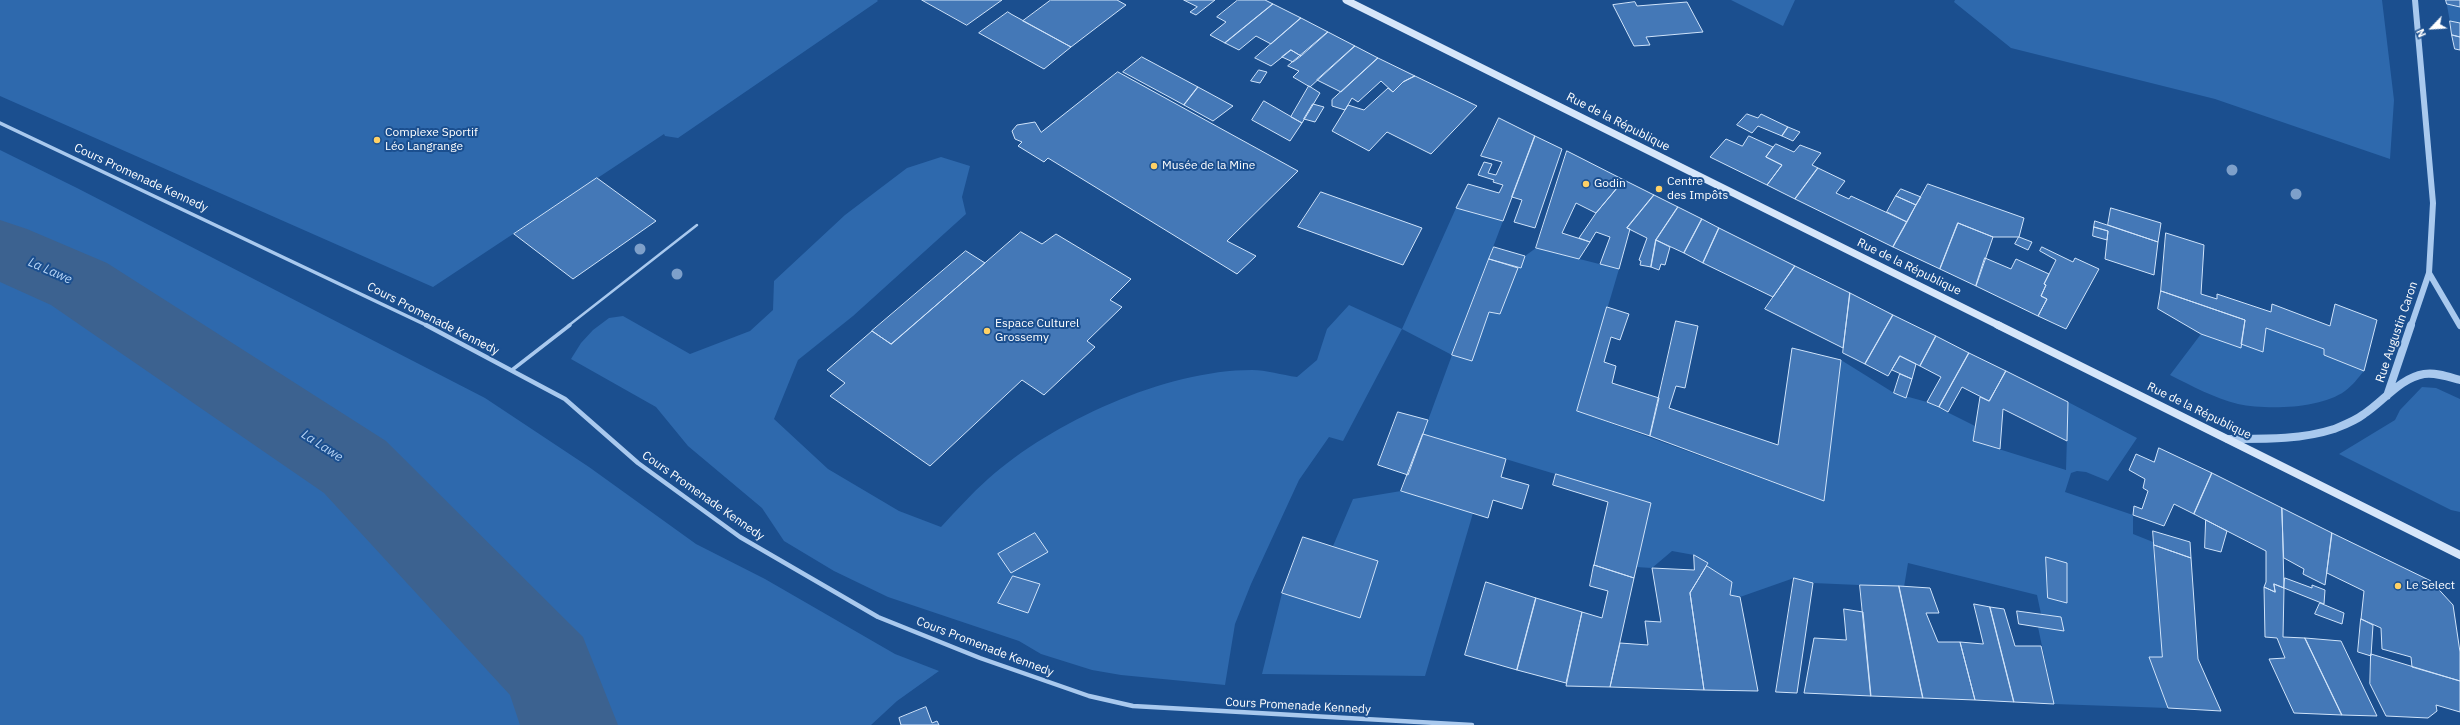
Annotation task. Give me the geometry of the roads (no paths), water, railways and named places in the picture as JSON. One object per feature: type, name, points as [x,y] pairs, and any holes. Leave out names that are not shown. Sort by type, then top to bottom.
[{"type":"main road","name":"Rue de la République","points":[[1346,0],[2460,555]]},
{"type":"street","name":"Rue Augustin Caron","points":[[2228,439],[2285,439],[2308,436],[2349,422],[2387,396],[2429,273],[2433,202],[2415,0]]},
{"type":"street","name":"Cours Promenade Kennedy","points":[[0,123],[402,312],[512,370],[565,399],[638,463],[718,519],[740,538],[878,616],[980,658],[1089,696],[1133,706],[1472,725]]},
{"type":"street","name":"Rue Augustin Caron","points":[[2429,273],[2460,326]]},
{"type":"street","points":[[2387,396],[2411,376],[2422,373],[2434,373],[2460,380]]},
{"type":"lane","points":[[512,370],[697,225]]},
{"type":"waterway","name":"La Lawe","points":[[0,249],[79,284],[355,467],[549,669],[569,725]]},
{"type":"place","name":"Complexe Sportif Léo Langrange","points":[[377,140]]},
{"type":"place","name":"Musée de la Mine","points":[[1154,166]]},
{"type":"place","name":"Godin","points":[[1586,184]]},
{"type":"place","name":"Centre des Impôts","points":[[1659,189]]},
{"type":"place","name":"Espace Culturel Grossemy","points":[[987,331]]},
{"type":"place","name":"Le Select","points":[[2398,586]]}]
